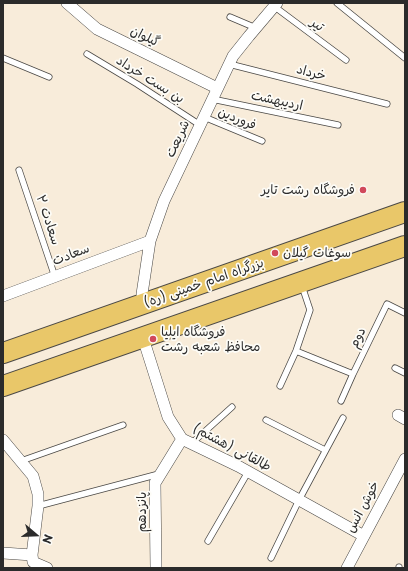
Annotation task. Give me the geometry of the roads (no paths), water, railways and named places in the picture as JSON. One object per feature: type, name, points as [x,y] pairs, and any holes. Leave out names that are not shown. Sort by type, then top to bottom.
[{"type":"highway","name":"بزرگراه امام خمینی (ره)","points":[[3,353],[405,212]]},
{"type":"highway","points":[[3,386],[405,246]]},
{"type":"street","name":"گیلوان","points":[[67,3],[97,29],[218,88]]},
{"type":"street","name":"شریعت","points":[[143,304],[142,294],[150,241],[164,201],[233,56],[276,5]]},
{"type":"street","name":"سعادت","points":[[3,296],[150,241]]},
{"type":"street","name":"طالقانی (هشتم)","points":[[142,338],[168,417],[187,441],[248,472],[364,536]]},
{"type":"street","points":[[3,440],[33,476],[38,494],[32,555],[33,562],[47,568]]},
{"type":"street","name":"پانزدهم","points":[[156,568],[155,483],[161,473],[187,441]]},
{"type":"street","name":"خوش انس","points":[[350,567],[364,536],[405,460]]},
{"type":"street","points":[[3,553],[32,555]]},
{"type":"lane","points":[[337,3],[405,58]]},
{"type":"lane","name":"تیر","points":[[276,5],[346,60]]},
{"type":"lane","points":[[230,17],[256,28]]},
{"type":"lane","name":"بن بست خرداد","points":[[87,54],[202,121]]},
{"type":"lane","points":[[3,58],[49,77]]},
{"type":"lane","name":"خرداد","points":[[229,64],[387,104]]},
{"type":"lane","name":"اردیبهشت","points":[[212,99],[338,125]]},
{"type":"lane","name":"فروردین","points":[[202,121],[262,141]]},
{"type":"lane","name":"سعادت ۲","points":[[19,170],[55,276]]},
{"type":"lane","points":[[280,386],[296,351],[310,310],[301,282]]},
{"type":"lane","name":"دوم","points":[[341,401],[387,304],[405,313]]},
{"type":"lane","points":[[296,351],[353,374]]},
{"type":"lane","points":[[395,368],[405,373]]},
{"type":"lane","points":[[187,441],[232,407]]},
{"type":"lane","points":[[271,558],[299,500],[343,418]]},
{"type":"lane","points":[[266,420],[325,450]]},
{"type":"lane","points":[[21,461],[123,425]]},
{"type":"lane","points":[[208,541],[248,472]]},
{"type":"lane","points":[[38,506],[161,473]]},
{"type":"place","name":"فروشگاه رشت تاير","points":[[363,190]]},
{"type":"place","name":"سوغات گیلان","points":[[275,253]]},
{"type":"place","name":"فروشگاه ایلیا محافظ شعبه رشت","points":[[153,339]]}]
